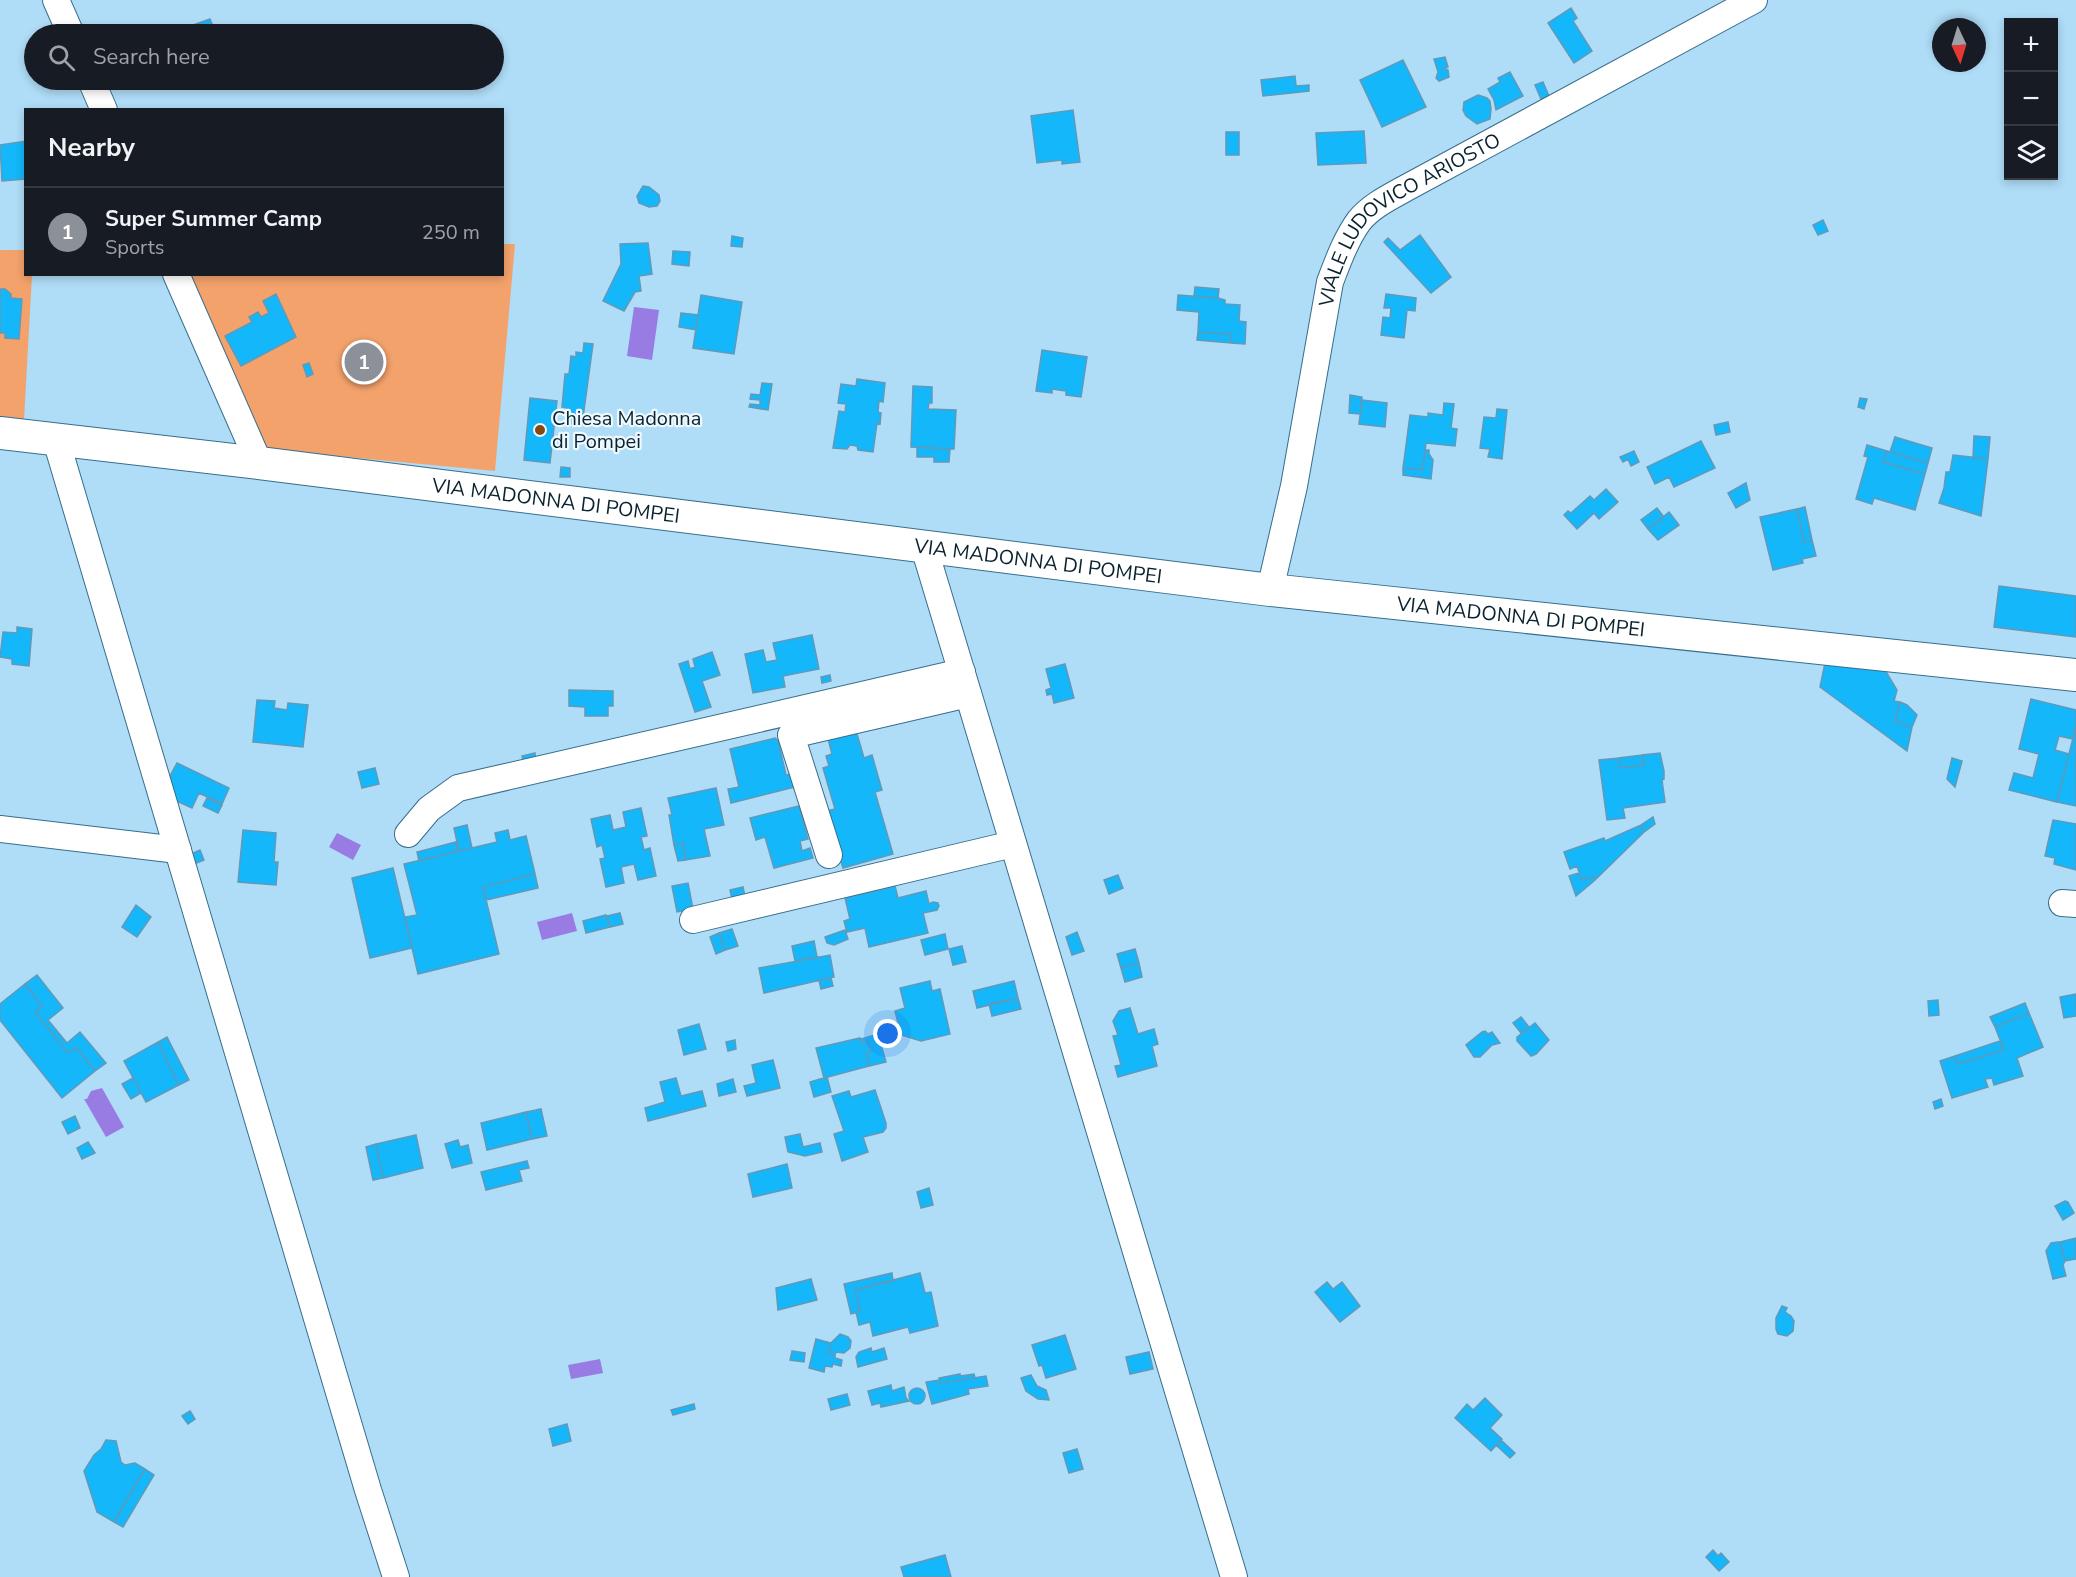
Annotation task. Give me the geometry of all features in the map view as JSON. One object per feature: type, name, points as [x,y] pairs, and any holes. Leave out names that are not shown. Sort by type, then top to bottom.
[{"type":"street","points":[[56,0],[67,24]]},
{"type":"street","name":"VIALE LUDOVICO ARIOSTO","points":[[1270,590],[1294,486],[1330,282],[1342,252],[1360,220],[1380,203],[1713,10],[1754,0]]},
{"type":"street","points":[[95,90],[103,108]]},
{"type":"street","points":[[177,276],[259,463]]},
{"type":"street","name":"VIA MADONNA DI POMPEI","points":[[0,434],[259,463],[1270,590],[2076,675]]},
{"type":"street","points":[[56,440],[368,1490],[396,1577]]},
{"type":"street","points":[[924,547],[1234,1577]]},
{"type":"street","points":[[408,834],[429,809],[458,788],[965,683]]},
{"type":"street","points":[[829,855],[791,735],[965,683]]},
{"type":"street","points":[[0,829],[178,850]]},
{"type":"street","points":[[693,920],[1013,844]]},
{"type":"shaded area","points":[[504,244],[515,244],[495,471],[263,449],[185,276],[504,276]]},
{"type":"shaded area","points":[[0,250],[24,250],[24,276],[32,276],[24,420],[0,417]]},
{"type":"shaded area","points":[[634,307],[659,310],[652,360],[627,356]]},
{"type":"shaded area","points":[[337,833],[361,845],[353,860],[329,847]]},
{"type":"shaded area","points":[[572,913],[577,931],[542,940],[537,922]]},
{"type":"shaded area","points":[[102,1088],[124,1127],[106,1137],[84,1099],[87,1099],[91,1091]]},
{"type":"shaded area","points":[[600,1359],[603,1373],[571,1379],[568,1365]]},
{"type":"building","points":[[1571,8],[1577,18],[1573,21],[1592,51],[1574,63],[1548,23]]},
{"type":"building","points":[[210,19],[212,24],[196,24]]},
{"type":"building","points":[[1445,57],[1448,67],[1444,68],[1448,70],[1449,77],[1439,81],[1436,78],[1438,72],[1434,59]]},
{"type":"building","points":[[1403,60],[1426,107],[1382,127],[1360,80]]},
{"type":"building","points":[[1510,72],[1523,96],[1496,110],[1488,89],[1500,82],[1498,78]]},
{"type":"building","points":[[1295,76],[1296,86],[1309,85],[1309,91],[1263,96],[1261,80]]},
{"type":"building","points":[[1543,82],[1549,96],[1541,99],[1535,85]]},
{"type":"building","points":[[1478,95],[1490,101],[1491,109],[1490,119],[1477,124],[1466,116],[1463,110],[1464,102]]},
{"type":"building","points":[[1073,110],[1080,162],[1062,164],[1062,160],[1037,163],[1031,116]]},
{"type":"building","points":[[1364,131],[1366,163],[1318,165],[1316,133]]},
{"type":"building","points":[[1226,132],[1239,132],[1239,155],[1226,155]]},
{"type":"building","points":[[24,141],[24,179],[2,181],[0,145]]},
{"type":"building","points":[[643,186],[649,187],[659,195],[660,201],[657,206],[649,207],[639,203],[637,196]]},
{"type":"building","points":[[1823,220],[1828,231],[1818,235],[1813,225]]},
{"type":"building","points":[[1420,235],[1451,277],[1431,293],[1384,242],[1388,238],[1400,250]]},
{"type":"building","points":[[732,236],[743,238],[742,247],[731,246]]},
{"type":"building","points":[[648,243],[652,274],[639,276],[641,291],[635,292],[624,311],[603,301],[621,264],[620,244]]},
{"type":"building","points":[[673,251],[690,252],[689,266],[672,264]]},
{"type":"building","points":[[1195,287],[1219,289],[1218,298],[1194,296]]},
{"type":"building","points":[[0,289],[5,289],[11,294],[11,298],[22,299],[19,339],[5,338],[5,333],[0,333]]},
{"type":"building","points":[[276,294],[296,337],[241,366],[225,336],[252,322],[249,317],[258,312],[261,317],[269,313],[263,301]]},
{"type":"building","points":[[1386,294],[1416,298],[1415,311],[1407,310],[1404,338],[1381,335],[1383,317],[1390,318],[1391,308],[1384,308]]},
{"type":"building","points":[[701,295],[742,302],[734,354],[693,348]]},
{"type":"building","points":[[1178,295],[1218,298],[1225,300],[1225,304],[1240,305],[1239,321],[1246,322],[1245,344],[1231,343],[1231,334],[1198,332],[1199,312],[1177,310]]},
{"type":"building","points":[[681,313],[698,315],[696,330],[679,327]]},
{"type":"building","points":[[1198,332],[1231,334],[1231,343],[1197,340]]},
{"type":"building","points":[[584,343],[593,344],[582,425],[566,423],[567,408],[562,407],[565,374],[569,374],[571,356],[576,357],[576,352],[583,353]]},
{"type":"building","points":[[1042,350],[1087,357],[1081,397],[1066,395],[1066,391],[1052,389],[1052,393],[1036,391]]},
{"type":"building","points":[[309,363],[313,374],[307,377],[303,365]]},
{"type":"building","points":[[857,379],[885,383],[883,402],[879,401],[880,424],[877,423],[873,452],[858,450],[857,446],[850,445],[847,449],[833,448],[839,411],[845,412],[846,404],[838,403],[841,384],[856,386]]},
{"type":"building","points":[[762,383],[772,384],[768,410],[749,407],[750,404],[760,405],[760,400],[750,399],[751,394],[760,395]]},
{"type":"building","points":[[913,386],[932,387],[932,403],[929,403],[928,409],[956,410],[954,449],[911,447]]},
{"type":"building","points":[[1350,395],[1362,397],[1360,414],[1349,413]]},
{"type":"building","name":"Chiesa Madonna di Pompei","points":[[530,398],[557,401],[550,463],[524,460]]},
{"type":"building","points":[[1860,398],[1867,399],[1864,409],[1858,407]]},
{"type":"building","points":[[1362,400],[1387,403],[1385,427],[1359,424]]},
{"type":"building","points":[[1444,403],[1454,404],[1451,428],[1457,429],[1455,446],[1426,443],[1423,470],[1403,468],[1410,415],[1428,417],[1428,413],[1443,415]]},
{"type":"building","points":[[1497,409],[1507,410],[1502,459],[1488,457],[1490,449],[1480,448],[1484,417],[1496,418]]},
{"type":"building","points":[[1728,422],[1730,432],[1716,435],[1714,425]]},
{"type":"building","points":[[1974,436],[1990,437],[1988,459],[1973,457]]},
{"type":"building","points":[[1895,437],[1932,448],[1928,463],[1890,452]]},
{"type":"building","points":[[1701,441],[1715,468],[1674,487],[1669,477],[1655,484],[1647,467]]},
{"type":"building","points":[[1867,445],[1887,451],[1883,462],[1925,474],[1915,510],[1874,498],[1872,504],[1856,499],[1868,457],[1864,456]]},
{"type":"building","points":[[917,447],[950,449],[949,462],[934,462],[934,457],[917,457]]},
{"type":"building","points":[[1425,450],[1429,450],[1433,460],[1431,479],[1403,475],[1403,468],[1423,470]]},
{"type":"building","points":[[1634,451],[1639,462],[1631,466],[1628,459],[1623,462],[1620,457]]},
{"type":"building","points":[[1887,451],[1928,463],[1925,474],[1883,462]]},
{"type":"building","points":[[1953,455],[1988,459],[1981,516],[1939,503],[1946,472],[1950,472]]},
{"type":"building","points":[[561,467],[570,468],[570,477],[560,477]]},
{"type":"building","points":[[1746,483],[1750,500],[1736,508],[1728,493]]},
{"type":"building","points":[[1606,489],[1618,502],[1599,519],[1594,513],[1577,529],[1564,515],[1568,511],[1571,513],[1590,496],[1594,500]]},
{"type":"building","points":[[1805,507],[1812,540],[1804,542],[1797,509]]},
{"type":"building","points":[[1657,508],[1664,517],[1648,529],[1641,520]]},
{"type":"building","points":[[1797,509],[1804,542],[1812,540],[1816,556],[1802,559],[1803,563],[1773,570],[1760,517]]},
{"type":"building","points":[[1669,512],[1679,525],[1658,540],[1648,529]]},
{"type":"building","points":[[1999,586],[2076,596],[2076,637],[1994,627]]},
{"type":"building","points":[[17,627],[32,629],[29,666],[12,664],[12,659],[0,657],[3,632],[17,633]]},
{"type":"building","points":[[812,635],[819,669],[783,676],[785,687],[753,693],[745,654],[763,650],[766,662],[777,660],[773,643]]},
{"type":"building","points":[[712,652],[720,675],[702,681],[711,707],[695,712],[679,664],[688,661],[690,669],[695,667],[693,659]]},
{"type":"building","points":[[1825,663],[1885,670],[1897,690],[1894,701],[1900,702],[1895,721],[1912,727],[1907,751],[1820,687]]},
{"type":"building","points":[[1065,664],[1074,698],[1054,703],[1052,694],[1047,695],[1046,690],[1051,688],[1046,669]]},
{"type":"building","points":[[830,675],[831,681],[822,683],[821,677]]},
{"type":"building","points":[[569,690],[613,691],[613,706],[608,706],[608,716],[585,716],[585,707],[569,706]]},
{"type":"building","points":[[2031,699],[2076,710],[2073,739],[2059,736],[2055,750],[2069,754],[2057,802],[2009,790],[2014,773],[2033,778],[2039,754],[2019,749]]},
{"type":"building","points":[[257,700],[275,701],[274,708],[287,710],[288,703],[308,705],[303,747],[253,742]]},
{"type":"building","points":[[1900,702],[1907,705],[1917,715],[1912,727],[1895,721]]},
{"type":"building","points":[[2076,726],[2076,806],[2057,802]]},
{"type":"building","points":[[855,727],[864,758],[872,755],[882,790],[875,792],[893,854],[843,868],[826,811],[835,809],[823,768],[829,766],[826,756],[832,754],[827,735]]},
{"type":"building","points":[[775,738],[778,740],[786,775],[791,774],[795,787],[731,803],[728,789],[739,787],[730,749]]},
{"type":"building","points":[[535,753],[536,761],[524,764],[522,756]]},
{"type":"building","points":[[1660,753],[1664,771],[1662,780],[1665,802],[1623,808],[1625,818],[1607,820],[1599,760],[1619,758],[1620,768],[1644,765],[1642,755]]},
{"type":"building","points":[[1642,755],[1644,765],[1620,768],[1619,758]]},
{"type":"building","points":[[1952,758],[1962,761],[1955,787],[1947,779]]},
{"type":"building","points":[[177,763],[229,788],[222,804],[199,793],[192,808],[172,799],[169,778]]},
{"type":"building","points":[[375,768],[379,784],[362,788],[358,772]]},
{"type":"building","points":[[716,788],[724,825],[704,829],[710,856],[686,860],[683,843],[674,845],[669,815],[672,815],[668,798]]},
{"type":"building","points":[[207,798],[222,805],[218,813],[203,806]]},
{"type":"building","points":[[799,806],[808,839],[800,841],[802,851],[810,848],[813,858],[774,868],[765,837],[756,840],[750,818]]},
{"type":"building","points":[[641,808],[647,836],[641,837],[644,850],[650,848],[656,876],[638,880],[634,864],[621,867],[624,883],[606,887],[600,859],[605,858],[602,845],[597,847],[591,819],[610,815],[613,830],[626,827],[623,812]]},
{"type":"building","points":[[1653,817],[1655,824],[1644,832],[1641,825]]},
{"type":"building","points":[[2053,820],[2076,824],[2076,870],[2054,864],[2055,858],[2045,856]]},
{"type":"building","points":[[467,825],[472,848],[459,851],[454,828]]},
{"type":"building","points":[[1641,825],[1644,832],[1595,880],[1593,876],[1582,880],[1577,866],[1570,869],[1564,852],[1604,838],[1605,841]]},
{"type":"building","points":[[243,830],[276,833],[274,862],[278,862],[276,885],[238,882]]},
{"type":"building","points":[[508,830],[510,840],[526,836],[535,874],[483,887],[499,954],[418,974],[405,917],[417,915],[404,864],[497,842],[495,833]]},
{"type":"building","points":[[456,842],[458,851],[419,861],[417,852]]},
{"type":"building","points":[[683,843],[686,860],[678,861],[674,845]]},
{"type":"building","points":[[200,850],[204,860],[194,864],[191,854]]},
{"type":"building","points":[[393,868],[412,948],[370,958],[352,878]]},
{"type":"building","points":[[1579,873],[1582,880],[1593,876],[1595,880],[1576,896],[1569,876]]},
{"type":"building","points":[[535,874],[538,888],[486,900],[483,887]]},
{"type":"building","points":[[1118,875],[1123,888],[1109,894],[1104,880]]},
{"type":"building","points":[[688,883],[693,909],[677,912],[672,886]]},
{"type":"building","points":[[895,886],[898,898],[926,891],[929,904],[938,903],[937,910],[923,913],[928,933],[869,947],[865,928],[847,932],[844,921],[850,919],[845,898]]},
{"type":"building","points":[[743,887],[745,897],[732,899],[730,890]]},
{"type":"building","points":[[136,905],[151,917],[137,937],[122,927]]},
{"type":"building","points":[[620,913],[623,924],[610,927],[607,916]]},
{"type":"building","points":[[606,915],[610,927],[586,933],[583,921]]},
{"type":"building","points":[[732,929],[738,946],[725,950],[719,933]]},
{"type":"building","points":[[845,930],[848,939],[834,945],[827,943],[825,937]]},
{"type":"building","points":[[1077,932],[1084,951],[1072,955],[1066,937]]},
{"type":"building","points":[[719,933],[725,950],[716,954],[710,937]]},
{"type":"building","points":[[945,934],[948,949],[925,955],[921,940]]},
{"type":"building","points":[[814,941],[817,957],[795,961],[792,946]]},
{"type":"building","points":[[962,946],[966,962],[953,965],[949,949]]},
{"type":"building","points":[[1135,949],[1139,963],[1121,968],[1117,954]]},
{"type":"building","points":[[830,955],[834,977],[764,993],[759,968]]},
{"type":"building","points":[[1139,963],[1142,977],[1125,982],[1121,968]]},
{"type":"building","points":[[37,975],[63,1008],[48,1020],[67,1043],[80,1032],[106,1063],[95,1071],[76,1047],[68,1053],[35,1012],[42,1006],[25,984]]},
{"type":"building","points":[[831,978],[833,986],[821,989],[819,980]]},
{"type":"building","points":[[930,981],[932,991],[940,989],[950,1034],[921,1041],[901,1035],[895,1011],[905,1008],[900,988]]},
{"type":"building","points":[[1014,981],[1018,998],[977,1008],[973,991]]},
{"type":"building","points":[[25,984],[42,1006],[35,1012],[68,1053],[76,1047],[95,1071],[62,1098],[0,1020],[0,1004]]},
{"type":"building","points":[[2076,994],[2076,1016],[2064,1018],[2060,997]]},
{"type":"building","points":[[1018,998],[1021,1009],[992,1016],[989,1004]]},
{"type":"building","points":[[1938,1000],[1939,1015],[1929,1016],[1928,1001]]},
{"type":"building","points":[[2025,1003],[2029,1013],[1995,1027],[1990,1017]]},
{"type":"building","points":[[1130,1008],[1138,1034],[1154,1029],[1158,1044],[1152,1046],[1157,1066],[1118,1077],[1115,1066],[1121,1065],[1113,1036],[1118,1035],[1113,1021],[1119,1011]]},
{"type":"building","points":[[2029,1013],[2043,1047],[2017,1058],[2023,1076],[1994,1085],[1992,1078],[1985,1079],[1988,1087],[1952,1098],[1940,1061],[1955,1056],[1957,1064],[2004,1050],[1995,1027]]},
{"type":"building","points":[[1521,1017],[1529,1027],[1521,1033],[1513,1023]]},
{"type":"building","points":[[1535,1023],[1549,1040],[1536,1054],[1531,1056],[1517,1041],[1517,1037]]},
{"type":"building","points":[[699,1024],[706,1049],[684,1055],[678,1030]]},
{"type":"building","points":[[1485,1031],[1488,1034],[1492,1032],[1500,1043],[1492,1045],[1480,1057],[1474,1057],[1466,1045]]},
{"type":"building","points":[[878,1034],[886,1062],[869,1066],[866,1053],[871,1052],[868,1042],[861,1043],[861,1039]]},
{"type":"building","points":[[167,1037],[189,1080],[179,1085],[158,1042]]},
{"type":"building","points":[[860,1038],[861,1043],[868,1042],[871,1052],[866,1053],[869,1066],[824,1078],[816,1048]]},
{"type":"building","points":[[735,1040],[736,1049],[728,1051],[726,1042]]},
{"type":"building","points":[[2000,1041],[2004,1050],[1957,1064],[1955,1056]]},
{"type":"building","points":[[158,1042],[179,1085],[146,1102],[124,1061]]},
{"type":"building","points":[[773,1060],[780,1088],[747,1096],[744,1086],[756,1083],[752,1065]]},
{"type":"building","points":[[827,1077],[831,1092],[814,1097],[810,1082]]},
{"type":"building","points":[[133,1078],[141,1093],[131,1099],[122,1084]]},
{"type":"building","points":[[676,1078],[681,1096],[702,1091],[706,1106],[648,1121],[645,1108],[665,1102],[660,1082]]},
{"type":"building","points":[[733,1079],[736,1092],[719,1096],[717,1084]]},
{"type":"building","points":[[875,1090],[886,1128],[883,1132],[863,1137],[868,1152],[842,1161],[834,1134],[844,1131],[832,1096],[849,1091],[851,1097]]},
{"type":"building","points":[[1941,1099],[1943,1106],[1935,1109],[1933,1102]]},
{"type":"building","points":[[541,1109],[547,1136],[532,1139],[526,1112]]},
{"type":"building","points":[[526,1112],[532,1139],[487,1150],[481,1123]]},
{"type":"building","points":[[75,1116],[80,1128],[68,1134],[62,1122]]},
{"type":"building","points":[[800,1134],[803,1147],[820,1143],[822,1152],[805,1156],[788,1152],[785,1137]]},
{"type":"building","points":[[416,1135],[423,1168],[383,1178],[376,1144]]},
{"type":"building","points":[[458,1140],[460,1147],[468,1145],[472,1163],[452,1168],[445,1144]]},
{"type":"building","points":[[88,1142],[95,1153],[82,1159],[77,1148]]},
{"type":"building","points":[[376,1144],[383,1178],[373,1180],[366,1147]]},
{"type":"building","points":[[527,1161],[529,1168],[519,1170],[522,1181],[486,1190],[481,1172]]},
{"type":"building","points":[[787,1164],[792,1188],[753,1197],[748,1174]]},
{"type":"building","points":[[929,1188],[933,1205],[921,1208],[917,1192]]},
{"type":"building","points":[[2065,1201],[2074,1213],[2063,1220],[2055,1206]]},
{"type":"building","points":[[2076,1238],[2076,1259],[2065,1261],[2060,1242]]},
{"type":"building","points":[[2060,1242],[2066,1276],[2053,1279],[2046,1251],[2051,1243]]},
{"type":"building","points":[[892,1273],[893,1281],[855,1290],[860,1311],[851,1314],[844,1284]]},
{"type":"building","points":[[920,1273],[925,1293],[931,1292],[938,1326],[910,1333],[908,1327],[873,1336],[870,1322],[859,1325],[856,1312],[860,1311],[855,1290]]},
{"type":"building","points":[[811,1279],[817,1300],[778,1310],[776,1288]]},
{"type":"building","points":[[1327,1282],[1333,1289],[1342,1282],[1360,1306],[1340,1322],[1315,1292]]},
{"type":"building","points":[[1782,1306],[1787,1308],[1785,1312],[1794,1321],[1793,1331],[1787,1336],[1778,1334],[1776,1329],[1776,1318]]},
{"type":"building","points":[[840,1334],[851,1341],[850,1348],[844,1353],[828,1354],[831,1343]]},
{"type":"building","points":[[1065,1335],[1076,1369],[1046,1378],[1032,1345]]},
{"type":"building","points":[[816,1339],[831,1343],[828,1354],[835,1355],[835,1358],[842,1360],[841,1366],[833,1364],[832,1367],[825,1366],[824,1372],[809,1368]]},
{"type":"building","points":[[871,1348],[872,1352],[884,1348],[887,1359],[858,1367],[856,1357],[859,1352]]},
{"type":"building","points":[[792,1351],[805,1353],[804,1362],[790,1360]]},
{"type":"building","points":[[1149,1352],[1153,1369],[1130,1374],[1126,1357]]},
{"type":"building","points":[[960,1374],[960,1376],[974,1374],[975,1378],[940,1383],[939,1378]]},
{"type":"building","points":[[1031,1375],[1037,1386],[1046,1390],[1049,1400],[1038,1399],[1026,1391],[1021,1378]]},
{"type":"building","points":[[986,1376],[988,1386],[968,1389],[969,1394],[932,1404],[926,1382],[939,1380],[940,1383]]},
{"type":"building","points":[[891,1385],[892,1391],[904,1387],[906,1398],[909,1401],[881,1407],[880,1403],[872,1405],[868,1391]]},
{"type":"building","points":[[917,1388],[923,1390],[925,1396],[923,1402],[917,1404],[911,1402],[909,1396],[911,1390]]},
{"type":"building","points":[[847,1394],[850,1405],[831,1410],[828,1399]]},
{"type":"building","points":[[1485,1398],[1502,1415],[1490,1428],[1502,1439],[1491,1451],[1455,1418],[1467,1404],[1473,1410]]},
{"type":"building","points":[[694,1404],[695,1409],[673,1415],[671,1410]]},
{"type":"building","points":[[190,1411],[195,1419],[188,1424],[182,1416]]},
{"type":"building","points":[[567,1424],[571,1441],[553,1446],[549,1429]]},
{"type":"building","points":[[106,1440],[116,1441],[121,1462],[125,1465],[135,1463],[145,1469],[114,1522],[97,1512],[84,1471]]},
{"type":"building","points":[[1501,1440],[1515,1453],[1510,1458],[1496,1445]]},
{"type":"building","points":[[1077,1449],[1083,1469],[1069,1473],[1063,1453]]},
{"type":"building","points":[[145,1469],[154,1475],[123,1527],[114,1522]]},
{"type":"building","points":[[1713,1550],[1718,1556],[1721,1553],[1729,1562],[1719,1571],[1706,1557]]},
{"type":"building","points":[[945,1555],[951,1577],[904,1577],[901,1567]]},
{"type":"place","name":"Super Summer Camp","points":[[364,362]]},
{"type":"place","name":"Chiesa Madonna di Pompei","points":[[540,430]]}]
